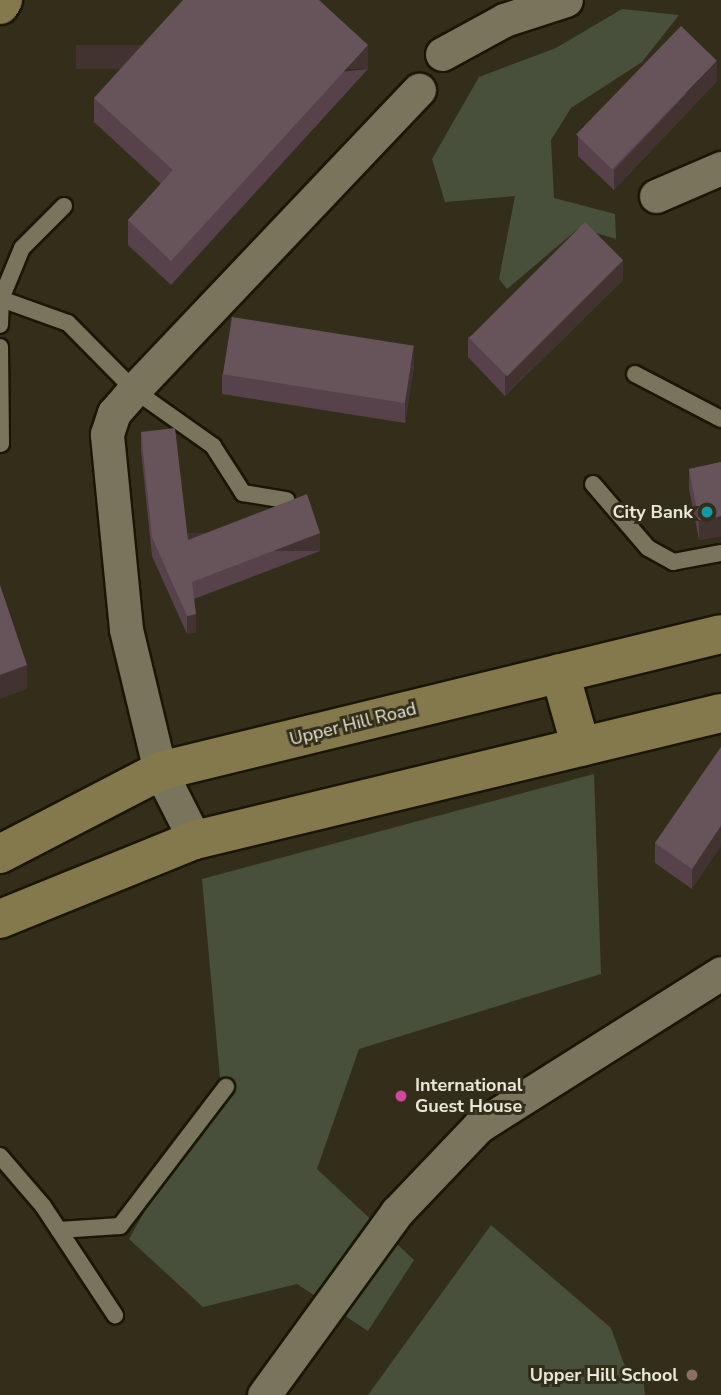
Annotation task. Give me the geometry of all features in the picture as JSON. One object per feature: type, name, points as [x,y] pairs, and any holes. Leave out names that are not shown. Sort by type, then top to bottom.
[{"type":"street","points":[[0,5],[3,0]]},
{"type":"street","points":[[442,54],[504,20],[566,0]]},
{"type":"street","points":[[195,840],[160,771],[125,629],[107,474],[111,424],[134,390],[419,90]]},
{"type":"street","points":[[656,196],[721,168]]},
{"type":"street","name":"Upper Hill Road","points":[[0,854],[160,771],[721,634]]},
{"type":"street","points":[[559,673],[581,747]]},
{"type":"street","points":[[0,919],[195,840],[721,713]]},
{"type":"street","points":[[264,1395],[397,1212],[479,1126],[721,973]]},
{"type":"lane","points":[[0,325],[1,299],[22,248],[64,206]]},
{"type":"lane","points":[[1,299],[68,323],[134,390],[213,446],[243,493],[286,500]]},
{"type":"lane","points":[[0,347],[1,444]]},
{"type":"lane","points":[[635,374],[721,419]]},
{"type":"lane","points":[[593,484],[648,548],[673,562],[721,553]]},
{"type":"lane","points":[[59,1230],[120,1226],[226,1087]]},
{"type":"lane","points":[[0,1156],[59,1230],[115,1315]]},
{"type":"green space","points":[[622,9],[679,15],[642,62],[571,108],[551,140],[554,198],[615,214],[616,239],[579,228],[507,289],[499,279],[515,196],[445,202],[432,159],[479,77],[556,48]]},
{"type":"green space","points":[[594,774],[601,974],[359,1049],[317,1169],[414,1260],[368,1331],[297,1284],[203,1307],[129,1239],[220,1078],[202,879]]},
{"type":"green space","points":[[491,1225],[611,1328],[624,1364],[643,1378],[645,1395],[368,1395]]},
{"type":"building","points":[[183,0],[319,0],[368,45],[171,261],[128,220],[173,170],[94,98]]},
{"type":"building","points":[[681,26],[717,61],[612,169],[576,135]]},
{"type":"building","points":[[585,222],[623,260],[507,376],[469,338]]},
{"type":"building","points":[[232,317],[414,346],[405,403],[223,374]]},
{"type":"building","points":[[175,428],[188,540],[307,494],[320,533],[192,582],[196,614],[187,616],[152,537],[141,432]]},
{"type":"building","points":[[721,462],[721,516],[699,520],[689,469]]},
{"type":"building","points":[[0,585],[27,665],[0,675]]},
{"type":"building","points":[[721,747],[721,826],[692,869],[655,843]]},
{"type":"place","name":"City Bank","points":[[707,512]]},
{"type":"place","name":"International Guest House","points":[[401,1096]]},
{"type":"place","name":"Upper Hill School","points":[[692,1375]]}]
